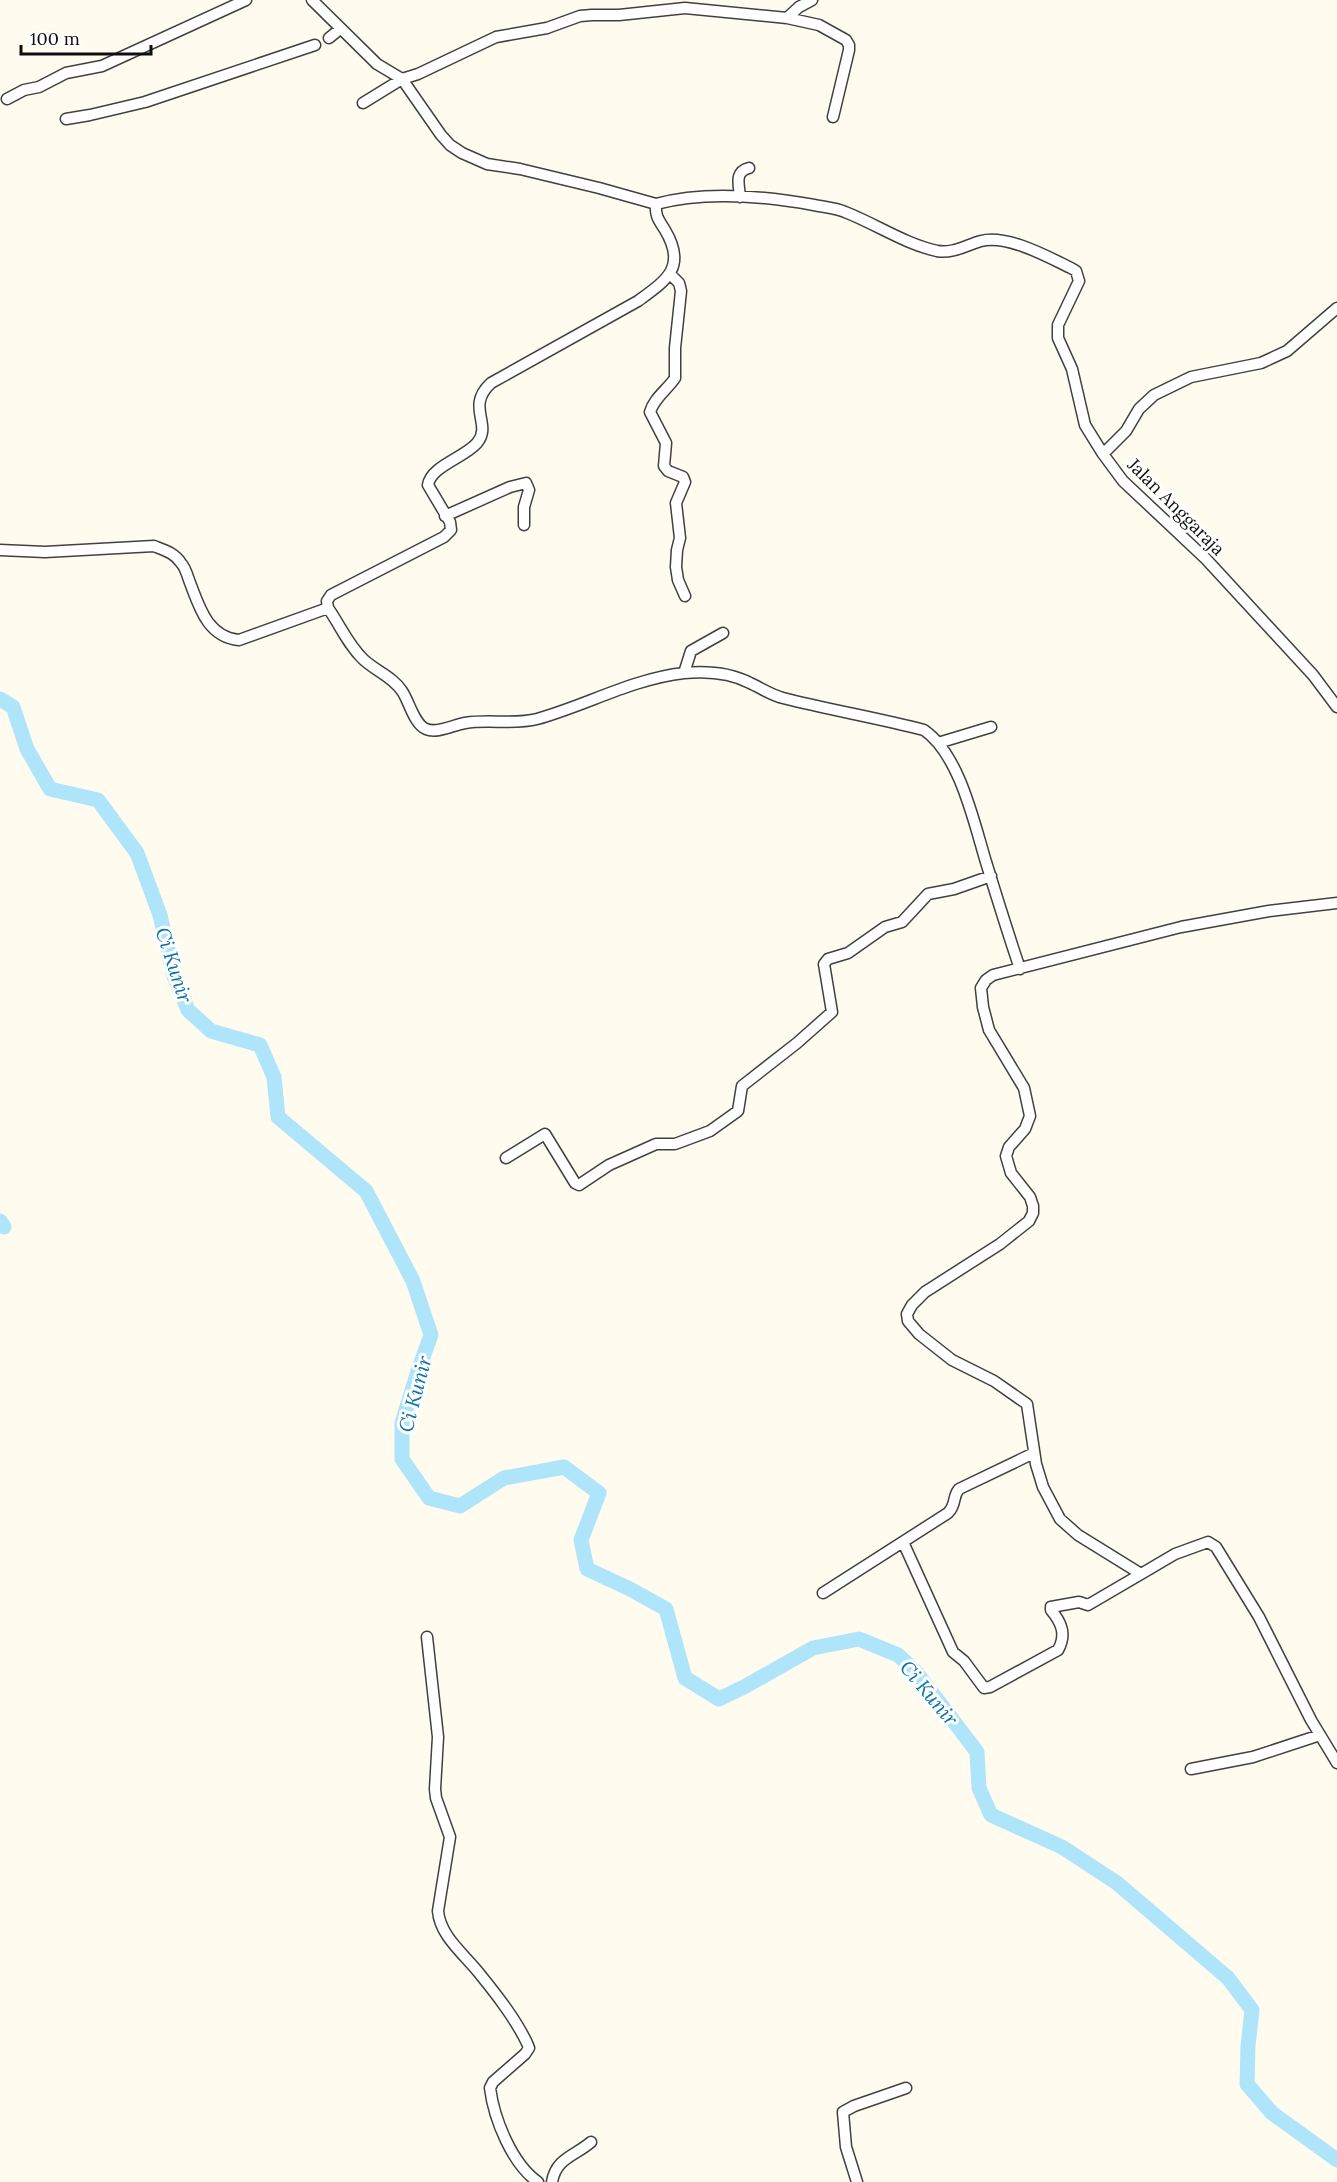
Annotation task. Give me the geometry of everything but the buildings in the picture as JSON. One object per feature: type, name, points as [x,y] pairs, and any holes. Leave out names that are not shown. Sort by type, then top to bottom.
[{"type":"street","points":[[7,99],[24,90],[39,87],[66,73],[102,66],[246,0]]},
{"type":"street","points":[[312,0],[377,64],[402,79],[445,140],[462,153],[487,164],[520,169],[656,204],[656,214],[669,238],[675,256],[670,274],[661,284],[638,301],[491,383],[482,391],[479,401],[481,437],[476,445],[437,470],[429,479],[428,485],[452,525],[451,530],[444,537],[331,595],[327,601],[328,608],[353,649],[393,680],[402,691],[423,728],[433,731],[464,723],[534,720],[556,714],[614,690],[684,673],[713,673],[738,677],[777,697],[924,730],[938,743],[949,759],[968,798],[1020,969]]},
{"type":"street","points":[[787,18],[799,7],[812,0]]},
{"type":"street","points":[[363,104],[402,79],[418,74],[496,37],[547,28],[580,16],[685,8],[787,18],[819,26],[848,42],[849,50],[839,84],[833,117]]},
{"type":"street","points":[[329,38],[340,29]]},
{"type":"street","points":[[66,119],[90,116],[145,102],[315,45]]},
{"type":"street","points":[[740,197],[738,175],[740,171],[749,168]]},
{"type":"street","name":"Jalan Anggaraja","points":[[656,204],[690,198],[740,197],[800,203],[843,211],[920,246],[940,251],[960,249],[982,241],[997,240],[1036,252],[1076,271],[1079,281],[1058,325],[1058,338],[1071,369],[1085,424],[1123,481],[1206,559],[1313,675],[1337,707]]},
{"type":"street","points":[[670,274],[679,284],[681,291],[675,348],[675,378],[664,389],[650,412],[666,442],[664,466],[668,471],[683,477],[685,482],[676,503],[680,538],[676,567],[678,580],[685,596]]},
{"type":"street","points":[[1103,454],[1126,431],[1139,409],[1154,395],[1191,377],[1261,363],[1287,351],[1337,308]]},
{"type":"street","points":[[445,516],[510,487],[526,483],[529,490],[524,507],[524,525]]},
{"type":"street","points":[[0,550],[45,552],[154,546],[168,551],[183,564],[199,605],[214,631],[228,639],[239,640],[328,608]]},
{"type":"street","points":[[684,673],[690,652],[723,633]]},
{"type":"street","points":[[938,743],[991,727]]},
{"type":"street","points":[[506,1158],[545,1134],[575,1183],[579,1185],[609,1165],[654,1144],[677,1144],[713,1129],[738,1111],[740,1090],[745,1084],[832,1012],[824,964],[826,960],[848,953],[885,927],[902,922],[928,894],[954,889],[990,876]]},
{"type":"street","points":[[1141,1574],[1078,1535],[1060,1519],[1043,1487],[1034,1454],[1027,1404],[994,1381],[952,1359],[919,1334],[908,1321],[907,1314],[912,1305],[925,1292],[1000,1244],[1029,1221],[1033,1213],[1030,1197],[1011,1173],[1006,1156],[1009,1147],[1025,1129],[1030,1116],[1024,1088],[989,1030],[980,992],[982,984],[993,975],[1181,927],[1269,911],[1337,903]]},
{"type":"street","points":[[823,1593],[952,1509],[959,1489],[1034,1454]]},
{"type":"street","points":[[903,1542],[953,1652],[964,1661],[984,1688],[990,1687],[1058,1650],[1063,1633],[1061,1623],[1051,1607],[1079,1602],[1088,1605],[1174,1554],[1208,1542],[1212,1543],[1259,1617],[1311,1720],[1337,1763]]},
{"type":"street","points":[[428,1636],[438,1737],[435,1789],[450,1837],[438,1911],[439,1921],[448,1937],[487,1984],[529,2048],[493,2082],[490,2088],[504,2135],[522,2167],[538,2182]]},
{"type":"street","points":[[1191,1769],[1253,1757],[1320,1735]]},
{"type":"street","points":[[853,2181],[846,2147],[843,2112],[906,2088]]},
{"type":"street","points":[[552,2182],[558,2166],[565,2158],[591,2142]]},
{"type":"waterway","name":"Ci Kunir","points":[[0,699],[13,707],[27,749],[50,789],[98,800],[137,853],[160,915],[174,976],[188,1010],[211,1031],[260,1045],[274,1077],[278,1117],[366,1191],[413,1281],[431,1335],[402,1423],[402,1459],[429,1498],[460,1506],[504,1478],[564,1467],[599,1493],[581,1540],[587,1569],[666,1609],[685,1678],[719,1699],[813,1648],[859,1639],[898,1655],[917,1673],[977,1752],[979,1788],[991,1815],[1062,1847],[1117,1883],[1228,1978],[1252,2010],[1247,2084],[1272,2113],[1337,2160]]},
{"type":"waterway","points":[[0,1221],[4,1227]]}]
